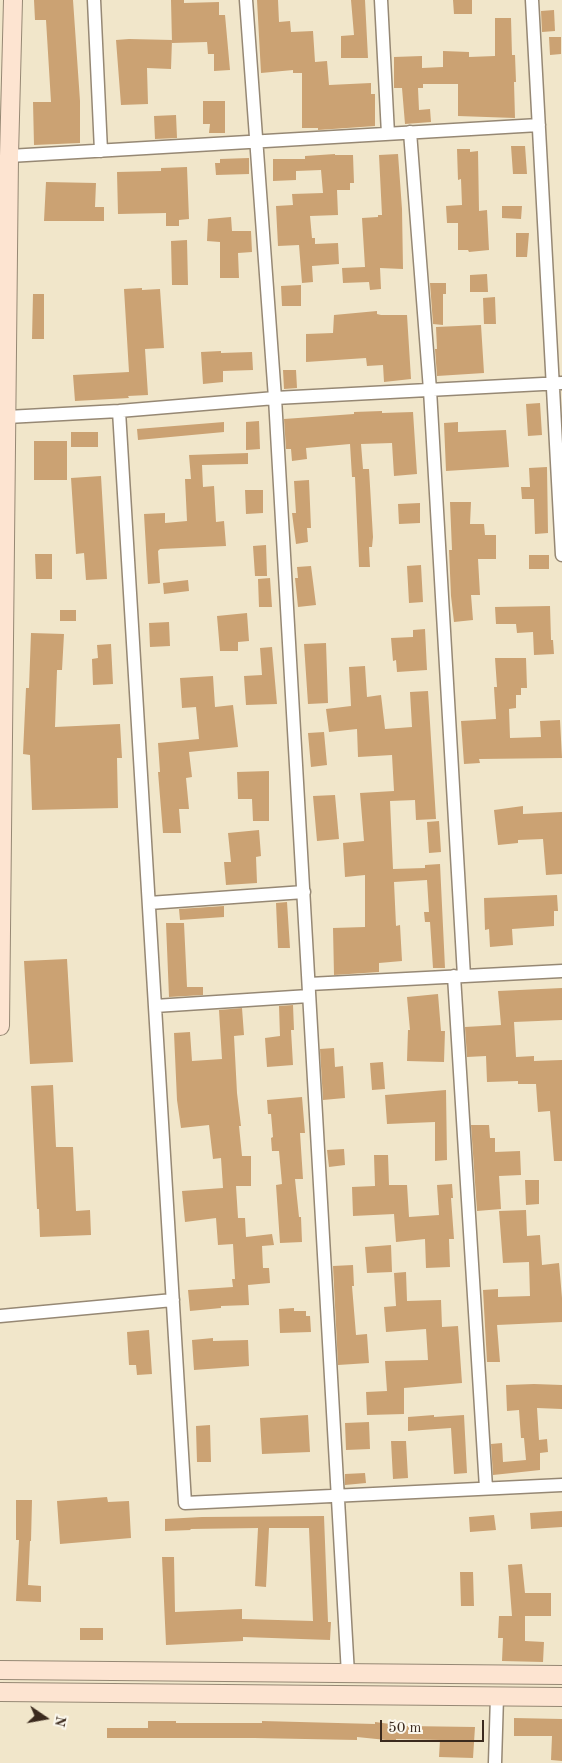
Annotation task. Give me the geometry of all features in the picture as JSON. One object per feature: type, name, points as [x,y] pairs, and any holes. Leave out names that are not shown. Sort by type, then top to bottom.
[{"type":"main road","points":[[0,1026],[7,417],[4,255],[9,156],[13,0]]},
{"type":"main road","points":[[0,1670],[562,1675]]},
{"type":"main road","points":[[0,1692],[562,1697]]},
{"type":"street","points":[[94,0],[101,151]]},
{"type":"street","points":[[246,0],[276,398],[348,1674]]},
{"type":"street","points":[[380,0],[388,134]]},
{"type":"street","points":[[532,0],[538,125],[557,383],[562,555]]},
{"type":"street","points":[[9,156],[538,125]]},
{"type":"street","points":[[410,132],[430,390],[486,1488]]},
{"type":"street","points":[[7,417],[119,411],[276,398],[557,383]]},
{"type":"street","points":[[119,411],[185,1503],[562,1485]]},
{"type":"street","points":[[149,904],[304,892]]},
{"type":"street","points":[[155,1006],[459,976],[562,971]]},
{"type":"street","points":[[0,1316],[172,1300]]},
{"type":"street","points":[[495,1763],[497,1696]]},
{"type":"building","points":[[34,0],[73,0],[80,101],[80,143],[34,145],[33,102],[51,102],[46,20],[35,20]]},
{"type":"building","points":[[171,0],[184,0],[184,3],[219,2],[219,15],[225,15],[230,70],[214,71],[214,54],[208,54],[207,42],[172,43]]},
{"type":"building","points":[[257,0],[278,0],[279,22],[290,21],[291,32],[313,31],[315,62],[327,61],[329,85],[371,83],[371,94],[375,94],[375,126],[318,130],[318,128],[302,128],[302,73],[293,73],[293,70],[261,73]]},
{"type":"building","points":[[351,0],[365,0],[368,58],[341,58],[341,36],[354,35]]},
{"type":"building","points":[[453,0],[472,0],[472,14],[454,14]]},
{"type":"building","points":[[554,10],[555,31],[542,32],[541,11]]},
{"type":"building","points":[[495,18],[511,18],[512,55],[515,55],[515,118],[458,116],[458,84],[423,84],[423,88],[418,88],[419,110],[430,109],[431,122],[405,124],[402,88],[394,88],[394,57],[422,56],[422,68],[443,67],[443,51],[469,52],[469,57],[495,56]]},
{"type":"building","points":[[549,37],[561,37],[561,54],[550,55]]},
{"type":"building","points":[[116,40],[172,40],[171,69],[147,68],[148,104],[121,105]]},
{"type":"building","points":[[203,101],[225,101],[225,133],[209,133],[210,124],[203,124]]},
{"type":"building","points":[[176,115],[177,138],[155,139],[154,116]]},
{"type":"building","points":[[511,146],[525,146],[527,174],[513,174]]},
{"type":"building","points":[[457,149],[470,149],[470,152],[478,151],[479,211],[487,210],[489,250],[469,252],[468,250],[458,250],[458,223],[447,223],[446,206],[462,205],[461,179],[458,180]]},
{"type":"building","points":[[398,154],[402,209],[403,269],[380,268],[381,289],[370,290],[369,282],[343,283],[342,268],[365,267],[362,218],[382,215],[379,155]]},
{"type":"building","points":[[353,155],[354,183],[350,183],[350,190],[337,190],[338,215],[310,216],[312,238],[315,238],[315,244],[338,243],[339,264],[312,266],[313,282],[302,283],[299,245],[278,246],[276,206],[293,205],[292,194],[323,193],[321,170],[296,171],[296,180],[273,181],[273,159],[305,159],[305,156]]},
{"type":"building","points":[[249,158],[249,174],[216,175],[215,163],[220,163],[220,159]]},
{"type":"building","points":[[187,167],[189,219],[179,220],[179,226],[166,226],[166,213],[118,214],[117,172],[161,171],[161,168]]},
{"type":"building","points":[[46,182],[96,183],[95,207],[104,207],[104,221],[44,221]]},
{"type":"building","points":[[502,206],[522,206],[521,219],[502,218]]},
{"type":"building","points":[[231,217],[232,231],[251,231],[252,252],[238,253],[239,278],[220,278],[220,242],[207,241],[208,219]]},
{"type":"building","points":[[516,233],[529,233],[527,257],[516,257]]},
{"type":"building","points":[[187,240],[188,285],[172,285],[171,241]]},
{"type":"building","points":[[487,274],[488,292],[470,292],[470,275]]},
{"type":"building","points":[[430,283],[446,283],[446,294],[443,294],[443,325],[433,324]]},
{"type":"building","points":[[301,285],[301,306],[282,306],[281,286]]},
{"type":"building","points":[[142,288],[142,290],[160,289],[164,348],[145,349],[148,395],[75,401],[73,375],[129,372],[124,289]]},
{"type":"building","points":[[33,294],[44,294],[44,339],[32,339]]},
{"type":"building","points":[[495,297],[496,324],[484,324],[483,298]]},
{"type":"building","points":[[377,311],[377,314],[381,315],[407,315],[411,379],[384,382],[383,365],[367,366],[366,358],[306,362],[306,334],[333,333],[334,315]]},
{"type":"building","points":[[481,325],[484,373],[437,376],[436,327]]},
{"type":"building","points":[[221,351],[221,353],[252,352],[253,370],[223,371],[223,382],[203,384],[201,352]]},
{"type":"building","points":[[283,370],[296,370],[297,388],[284,389]]},
{"type":"building","points":[[540,403],[542,435],[528,436],[526,404]]},
{"type":"building","points":[[382,411],[382,413],[413,412],[417,474],[394,476],[392,443],[361,444],[363,469],[369,469],[373,537],[372,547],[369,547],[370,567],[359,567],[355,477],[352,477],[350,444],[306,448],[307,459],[292,461],[291,449],[286,449],[284,419]]},
{"type":"building","points":[[259,421],[260,449],[246,450],[246,422]]},
{"type":"building","points":[[224,422],[224,432],[138,440],[137,429]]},
{"type":"building","points":[[458,422],[458,432],[506,430],[509,467],[446,471],[444,423]]},
{"type":"building","points":[[71,432],[98,432],[98,447],[71,447]]},
{"type":"building","points":[[34,441],[67,441],[67,480],[34,480]]},
{"type":"building","points":[[248,453],[248,464],[202,465],[203,487],[214,486],[216,522],[224,521],[226,546],[160,549],[158,551],[160,583],[148,584],[144,514],[165,513],[165,523],[187,521],[185,479],[191,479],[189,455]]},
{"type":"building","points":[[547,467],[548,533],[535,534],[534,499],[522,499],[521,487],[530,487],[529,468]]},
{"type":"building","points":[[101,476],[107,579],[86,580],[84,553],[76,554],[71,478]]},
{"type":"building","points":[[309,480],[311,528],[307,528],[308,542],[296,544],[292,513],[296,513],[294,481]]},
{"type":"building","points":[[245,490],[263,490],[263,513],[246,514]]},
{"type":"building","points":[[450,502],[471,502],[470,524],[484,524],[485,535],[496,535],[496,559],[478,559],[480,595],[471,595],[473,620],[454,622],[449,550],[452,550]]},
{"type":"building","points":[[420,503],[420,523],[399,524],[398,504]]},
{"type":"building","points":[[266,545],[267,576],[255,576],[253,546]]},
{"type":"building","points":[[35,554],[52,554],[52,579],[36,579]]},
{"type":"building","points":[[529,555],[549,555],[549,569],[529,569]]},
{"type":"building","points":[[421,565],[423,602],[409,603],[407,566]]},
{"type":"building","points":[[311,566],[316,605],[298,607],[295,578],[298,578],[297,567]]},
{"type":"building","points":[[270,578],[272,607],[259,607],[258,579]]},
{"type":"building","points":[[188,580],[189,591],[164,594],[163,583]]},
{"type":"building","points":[[550,606],[551,640],[553,640],[554,654],[534,655],[533,632],[517,633],[516,624],[496,624],[495,607]]},
{"type":"building","points":[[60,610],[76,610],[76,621],[60,621]]},
{"type":"building","points":[[247,613],[249,641],[238,642],[238,651],[220,651],[217,616]]},
{"type":"building","points":[[169,622],[170,646],[150,647],[149,623]]},
{"type":"building","points":[[425,629],[427,670],[397,672],[396,660],[393,661],[391,638],[413,637],[413,630]]},
{"type":"building","points":[[31,633],[64,634],[62,670],[57,670],[55,727],[120,724],[122,758],[117,758],[118,808],[32,810],[30,755],[23,754],[26,688],[29,688]]},
{"type":"building","points":[[326,643],[328,703],[308,704],[304,644]]},
{"type":"building","points":[[111,644],[113,684],[93,685],[92,659],[98,658],[97,645]]},
{"type":"building","points":[[272,647],[277,704],[246,705],[244,676],[262,675],[260,648]]},
{"type":"building","points":[[495,658],[526,658],[527,688],[521,688],[521,695],[516,695],[516,708],[509,709],[510,738],[541,737],[540,721],[560,720],[562,758],[479,759],[480,763],[464,764],[461,721],[496,719],[494,687],[497,687]]},
{"type":"building","points":[[365,666],[367,697],[381,695],[385,729],[412,727],[410,692],[428,691],[436,819],[416,820],[415,800],[390,801],[393,869],[425,868],[425,865],[440,864],[445,968],[433,968],[430,922],[425,922],[424,912],[429,912],[427,880],[394,882],[396,926],[400,925],[402,961],[379,963],[379,972],[334,975],[333,928],[365,927],[365,875],[345,877],[343,843],[364,841],[360,793],[394,791],[392,755],[358,757],[357,729],[329,732],[326,709],[351,706],[349,667]]},
{"type":"building","points":[[213,676],[215,707],[233,705],[238,747],[189,752],[192,777],[186,778],[189,809],[179,809],[181,833],[163,833],[158,772],[160,772],[158,743],[199,739],[196,707],[182,708],[180,678]]},
{"type":"building","points":[[324,732],[327,765],[311,767],[308,733]]},
{"type":"building","points":[[269,771],[269,821],[253,821],[252,799],[238,799],[237,772]]},
{"type":"building","points":[[335,795],[339,839],[317,841],[313,796]]},
{"type":"building","points":[[523,806],[523,814],[562,812],[562,874],[546,875],[543,839],[518,840],[518,843],[498,845],[494,810]]},
{"type":"building","points":[[439,821],[441,852],[429,853],[427,822]]},
{"type":"building","points":[[259,830],[261,856],[256,857],[257,883],[226,885],[224,862],[231,862],[228,833]]},
{"type":"building","points":[[557,895],[558,911],[554,911],[554,926],[512,929],[513,945],[490,947],[489,929],[485,930],[484,898]]},
{"type":"building","points":[[287,902],[290,948],[278,948],[276,903]]},
{"type":"building","points":[[224,906],[224,917],[180,920],[179,909]]},
{"type":"building","points":[[166,923],[184,923],[187,987],[203,987],[203,995],[169,997]]},
{"type":"building","points":[[67,959],[73,1062],[30,1064],[24,961]]},
{"type":"building","points":[[562,988],[562,1020],[514,1022],[516,1057],[534,1056],[534,1061],[562,1060],[562,1161],[554,1161],[550,1111],[538,1112],[536,1084],[518,1084],[518,1081],[487,1082],[486,1056],[467,1057],[465,1027],[501,1025],[498,991]]},
{"type":"building","points":[[438,994],[441,1031],[445,1031],[444,1062],[407,1061],[408,1030],[410,1030],[407,997]]},
{"type":"building","points":[[293,1005],[294,1030],[291,1030],[293,1065],[267,1067],[265,1038],[280,1036],[279,1006]]},
{"type":"building","points":[[242,1008],[244,1035],[234,1036],[242,1156],[251,1156],[251,1186],[236,1186],[238,1218],[245,1218],[246,1237],[272,1234],[274,1245],[262,1246],[263,1268],[269,1268],[270,1283],[248,1285],[249,1305],[221,1306],[221,1308],[190,1311],[188,1290],[233,1287],[232,1279],[235,1279],[233,1244],[218,1245],[216,1218],[185,1222],[182,1191],[223,1188],[221,1158],[213,1159],[209,1125],[181,1128],[177,1100],[174,1033],[190,1032],[192,1061],[222,1059],[219,1010]]},
{"type":"building","points":[[334,1048],[335,1067],[343,1066],[345,1098],[323,1100],[320,1049]]},
{"type":"building","points":[[383,1062],[385,1089],[372,1090],[370,1063]]},
{"type":"building","points":[[53,1085],[56,1147],[73,1147],[76,1211],[90,1210],[91,1235],[40,1237],[31,1086]]},
{"type":"building","points":[[446,1090],[447,1160],[435,1161],[435,1122],[387,1124],[385,1095]]},
{"type":"building","points":[[302,1097],[305,1133],[300,1133],[303,1179],[295,1179],[299,1217],[301,1217],[302,1242],[280,1243],[276,1185],[282,1184],[279,1151],[272,1151],[271,1114],[268,1114],[267,1100]]},
{"type":"building","points":[[471,1125],[489,1125],[490,1138],[495,1138],[495,1152],[520,1151],[521,1175],[499,1176],[501,1209],[477,1211]]},
{"type":"building","points":[[344,1149],[345,1165],[329,1167],[327,1150]]},
{"type":"building","points":[[374,1155],[388,1155],[389,1185],[407,1185],[409,1217],[439,1215],[437,1185],[452,1184],[453,1198],[451,1198],[454,1239],[449,1239],[450,1267],[426,1268],[425,1239],[396,1242],[394,1214],[353,1216],[352,1187],[375,1186]]},
{"type":"building","points":[[525,1180],[539,1180],[539,1204],[526,1205]]},
{"type":"building","points":[[526,1210],[527,1236],[540,1235],[542,1265],[559,1263],[562,1322],[497,1325],[500,1362],[487,1362],[483,1290],[498,1289],[498,1297],[530,1296],[529,1262],[503,1263],[499,1211]]},
{"type":"building","points":[[391,1245],[392,1272],[367,1273],[365,1247]]},
{"type":"building","points":[[353,1265],[354,1286],[352,1286],[356,1335],[367,1334],[369,1363],[338,1365],[333,1266]]},
{"type":"building","points":[[406,1272],[407,1301],[441,1300],[442,1327],[458,1326],[462,1383],[404,1388],[404,1414],[367,1415],[366,1392],[387,1391],[385,1361],[428,1360],[426,1329],[386,1332],[384,1307],[396,1306],[394,1273]]},
{"type":"building","points":[[294,1308],[294,1311],[306,1311],[306,1316],[310,1316],[311,1332],[280,1333],[279,1309]]},
{"type":"building","points":[[149,1330],[152,1374],[137,1375],[136,1365],[129,1365],[127,1332]]},
{"type":"building","points":[[213,1338],[213,1341],[248,1340],[249,1366],[194,1370],[192,1340]]},
{"type":"building","points":[[506,1385],[562,1385],[562,1409],[537,1408],[539,1440],[547,1439],[548,1452],[540,1453],[540,1470],[493,1475],[491,1444],[502,1443],[503,1462],[526,1460],[524,1438],[521,1438],[519,1410],[507,1411]]},
{"type":"building","points":[[308,1415],[310,1452],[262,1454],[260,1418]]},
{"type":"building","points":[[434,1415],[434,1417],[464,1415],[467,1473],[454,1474],[451,1428],[408,1431],[408,1417]]},
{"type":"building","points":[[369,1422],[370,1449],[346,1450],[345,1423]]},
{"type":"building","points":[[210,1425],[211,1462],[197,1462],[196,1426]]},
{"type":"building","points":[[391,1441],[406,1441],[408,1478],[393,1479]]},
{"type":"building","points":[[365,1473],[366,1483],[345,1485],[345,1474]]},
{"type":"building","points":[[107,1497],[108,1502],[129,1501],[131,1538],[60,1544],[57,1501]]},
{"type":"building","points":[[16,1500],[32,1500],[28,1585],[41,1586],[41,1602],[16,1601],[19,1540],[16,1540]]},
{"type":"building","points":[[562,1511],[562,1527],[531,1529],[530,1513]]},
{"type":"building","points":[[494,1515],[496,1530],[470,1532],[469,1517]]},
{"type":"building","points":[[324,1516],[328,1622],[331,1622],[330,1640],[243,1637],[243,1641],[166,1645],[162,1557],[174,1557],[175,1612],[242,1609],[242,1619],[313,1621],[309,1528],[269,1528],[266,1587],[255,1586],[258,1528],[165,1531],[165,1519]]},
{"type":"building","points":[[522,1564],[525,1593],[551,1593],[551,1616],[525,1616],[525,1641],[544,1642],[543,1662],[502,1661],[503,1638],[498,1638],[499,1616],[512,1616],[508,1565]]},
{"type":"building","points":[[460,1572],[473,1572],[474,1606],[461,1606]]},
{"type":"building","points":[[80,1628],[103,1628],[103,1640],[80,1640]]},
{"type":"building","points":[[514,1718],[562,1719],[562,1761],[551,1760],[552,1736],[514,1736]]},
{"type":"building","points":[[148,1721],[176,1721],[176,1723],[262,1723],[262,1721],[375,1724],[375,1722],[406,1726],[475,1727],[473,1758],[439,1757],[440,1740],[396,1739],[396,1741],[357,1737],[357,1740],[107,1738],[107,1728],[148,1728]]}]
